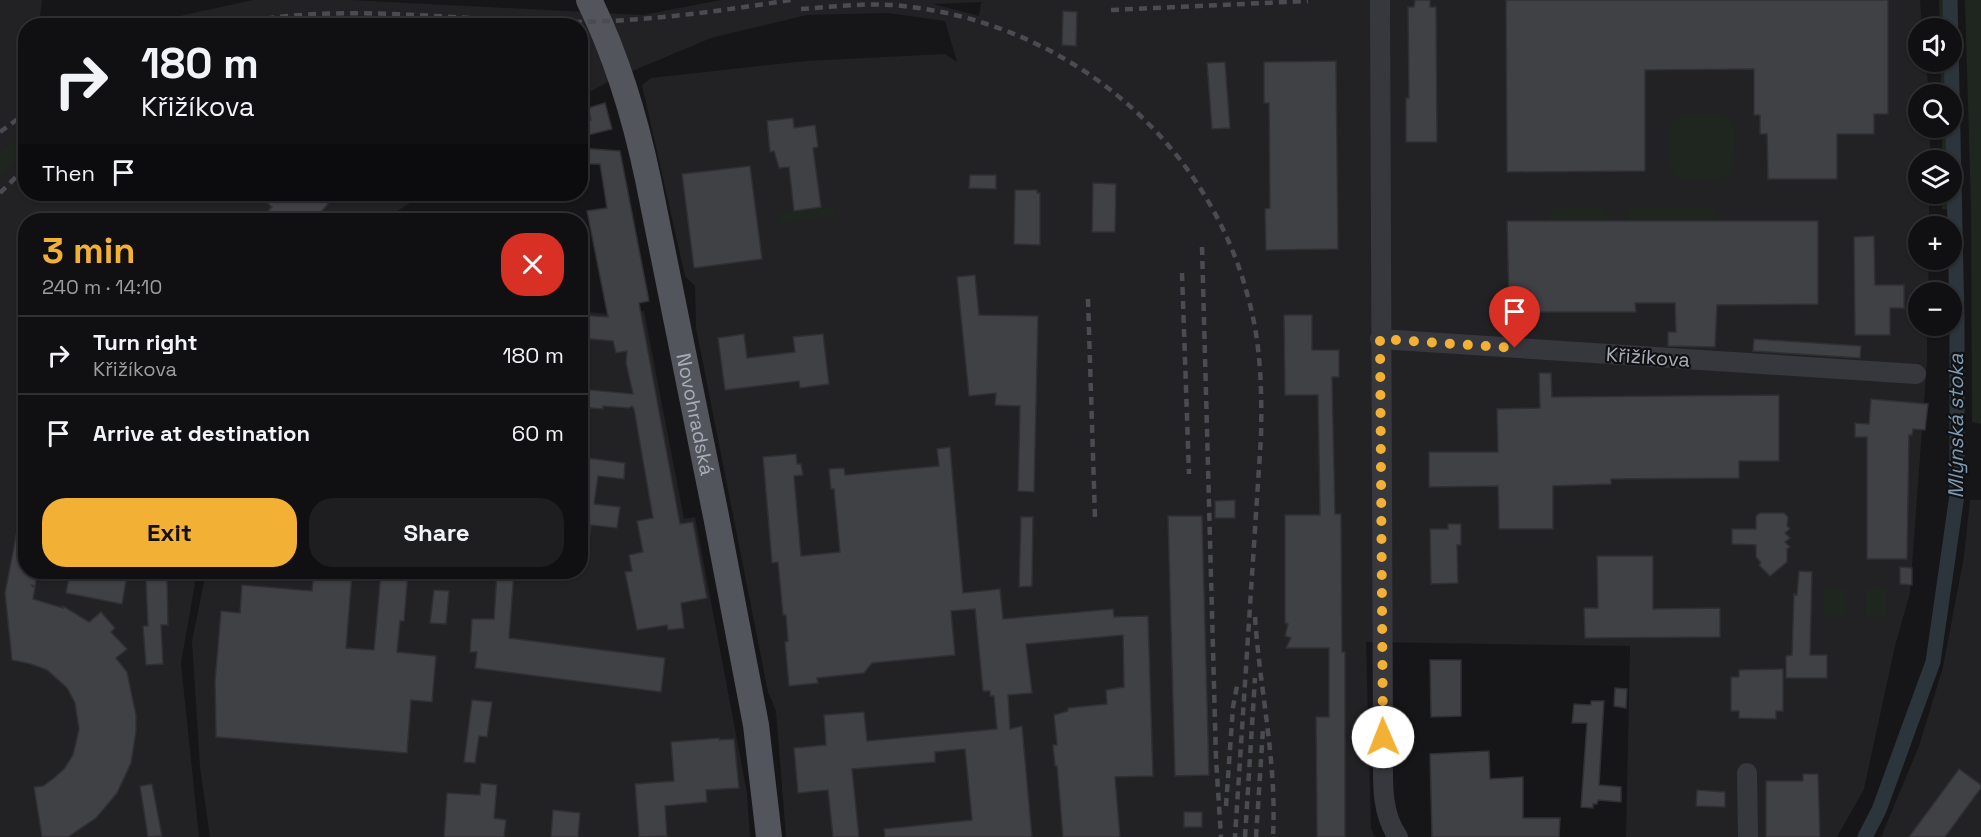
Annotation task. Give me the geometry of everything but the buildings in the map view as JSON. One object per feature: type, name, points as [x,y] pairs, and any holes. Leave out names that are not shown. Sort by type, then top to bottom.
[{"type":"main road","name":"Novohradská","points":[[589,0],[624,84],[639,137],[756,725],[769,837]]},
{"type":"street","points":[[1380,0],[1380,339],[1385,801],[1388,816],[1398,837]]},
{"type":"street","name":"Křižíkova","points":[[1380,339],[1916,374]]},
{"type":"street","points":[[1747,773],[1748,837]]},
{"type":"shaded area","points":[[0,0],[42,0],[40,18],[18,18],[18,201],[413,201],[394,213],[18,213],[18,579],[196,579],[181,663],[199,837],[0,837]]},
{"type":"shaded area","points":[[253,0],[350,0],[643,15],[721,0],[1920,0],[1921,18],[1908,18],[1908,72],[1927,72],[1928,84],[1908,84],[1908,138],[1930,138],[1930,150],[1908,150],[1908,204],[1929,204],[1929,216],[1908,216],[1908,270],[1929,270],[1928,282],[1908,282],[1908,336],[1927,336],[1910,593],[1895,646],[1864,789],[1837,837],[1626,837],[1630,646],[1366,642],[1371,828],[1375,837],[786,837],[776,711],[768,692],[696,328],[695,286],[685,276],[642,85],[651,78],[806,61],[945,54],[957,62],[945,21],[888,13],[807,15],[711,38],[611,80],[588,93],[588,18],[170,18]],"holes":[[[986,2],[981,3],[979,16],[933,4]]]},
{"type":"shaded area","points":[[1939,0],[1946,0],[1947,18],[1940,18]]},
{"type":"shaded area","points":[[1965,0],[1981,0],[1981,424],[1972,422],[1971,207]]},
{"type":"shaded area","points":[[1941,72],[1948,72],[1949,84],[1941,84]]},
{"type":"shaded area","points":[[1719,114],[1729,118],[1735,128],[1733,172],[1719,181],[1678,179],[1669,165],[1668,138],[1674,120],[1679,115]]},
{"type":"shaded area","points":[[18,138],[18,159],[0,176],[0,152]]},
{"type":"shaded area","points":[[1942,138],[1950,138],[1950,150],[1942,150]]},
{"type":"shaded area","points":[[1942,204],[1951,204],[1951,210],[1942,209]]},
{"type":"shaded area","points":[[1712,207],[1719,221],[1627,222],[1627,213],[1633,208]]},
{"type":"shaded area","points":[[833,208],[836,215],[779,223],[778,219],[786,211]]},
{"type":"shaded area","points":[[1554,208],[1603,208],[1610,221],[1549,221]]},
{"type":"shaded area","points":[[644,311],[684,519],[695,517],[747,793],[750,837],[210,837],[200,767],[192,641],[205,579],[588,579],[588,312],[618,315]]},
{"type":"shaded area","points":[[1970,500],[1981,500],[1981,837],[1881,837],[1919,746],[1943,667],[1964,556]]},
{"type":"shaded area","points":[[1824,587],[1845,588],[1845,617],[1824,617]]},
{"type":"shaded area","points":[[1866,587],[1886,587],[1886,617],[1866,617]]},
{"type":"waterway","name":"Mlýnská stoka","points":[[1865,837],[1879,810],[1933,662],[1957,495],[1957,318],[1950,0]]},
{"type":"railway","points":[[588,22],[645,19],[791,0]]},
{"type":"railway","points":[[1111,10],[1308,1]]},
{"type":"railway","points":[[801,9],[892,5],[953,15],[1012,33],[1067,60],[1116,95],[1160,136],[1198,184],[1227,238],[1252,314],[1260,367],[1261,402],[1261,437],[1235,837]]},
{"type":"railway","points":[[276,18],[349,13],[461,18]]},
{"type":"railway","points":[[0,132],[18,119]]},
{"type":"railway","points":[[0,193],[18,175]]},
{"type":"railway","points":[[1202,247],[1216,759],[1221,837]]},
{"type":"railway","points":[[1182,273],[1189,474]]},
{"type":"railway","points":[[1088,299],[1095,518]]},
{"type":"railway","points":[[1255,617],[1273,781],[1273,837]]},
{"type":"railway","points":[[1245,837],[1255,678]]},
{"type":"railway","points":[[1226,806],[1233,707],[1237,686]]},
{"type":"railway","points":[[1256,837],[1263,729]]},
{"type":"route","points":[[1383,737],[1380,339],[1515,348]]}]
